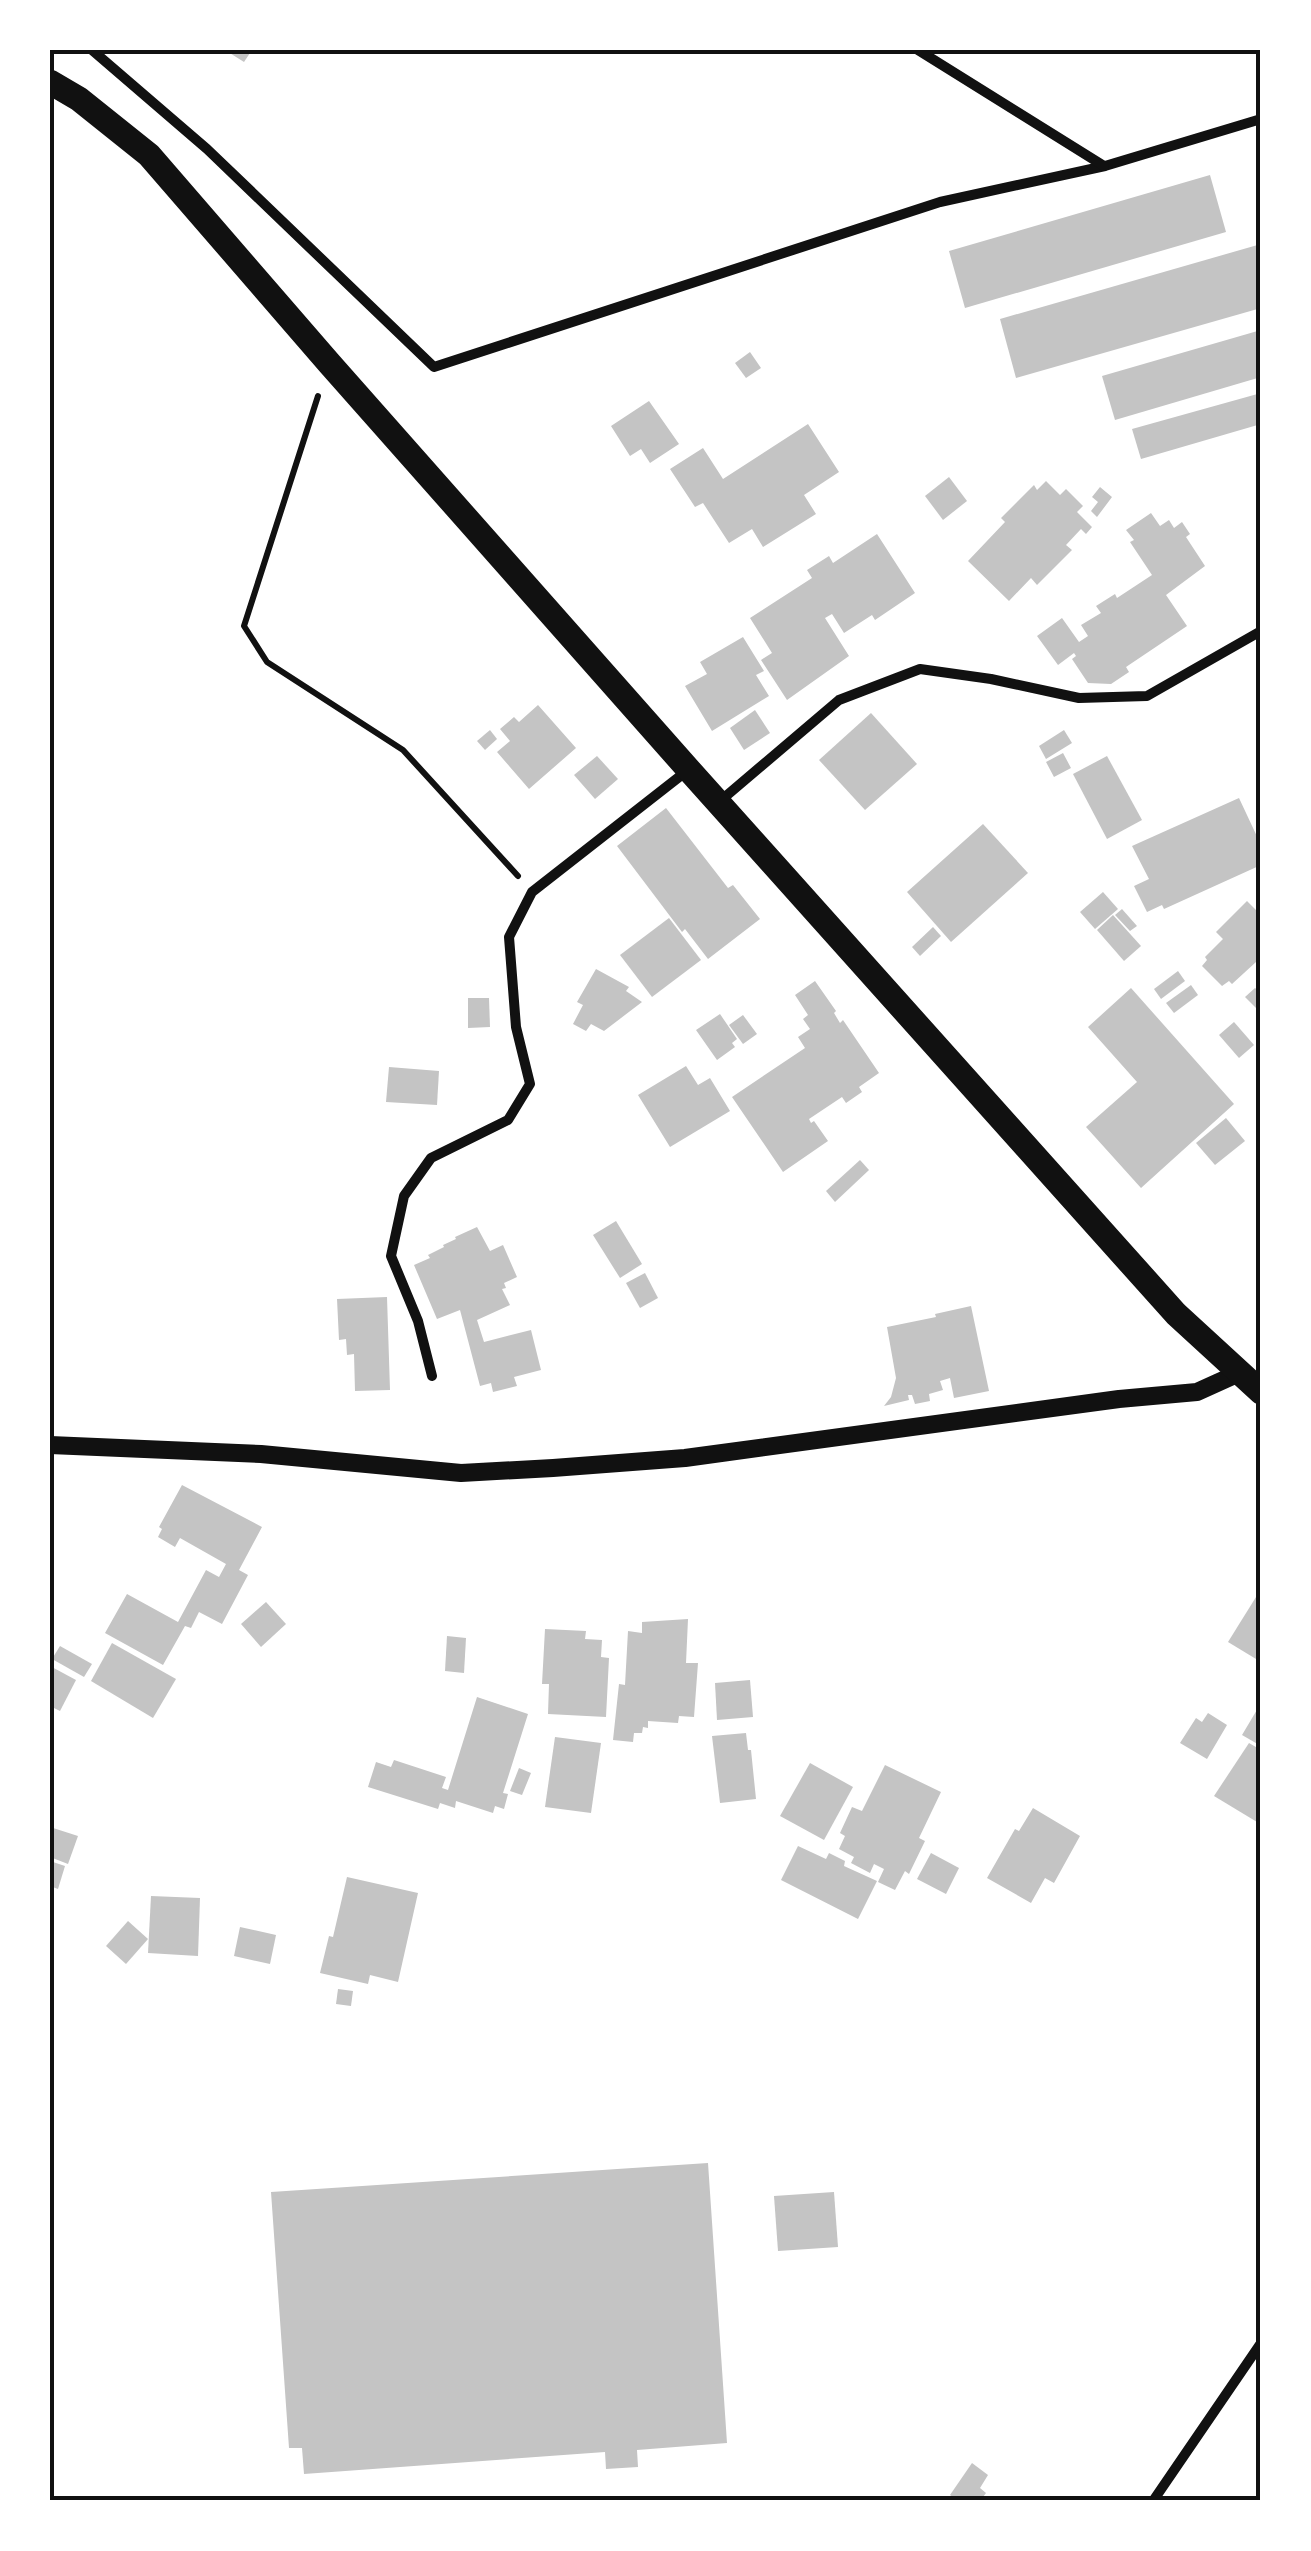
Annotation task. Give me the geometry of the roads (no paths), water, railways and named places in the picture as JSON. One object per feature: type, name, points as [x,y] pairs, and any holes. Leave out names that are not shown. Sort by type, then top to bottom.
[{"type":"main road","points":[[50,82],[80,99],[149,156],[688,770],[1176,1314],[1261,1392]]},
{"type":"street","points":[[92,50],[207,149],[434,367],[940,202],[1104,166],[1261,119]]},
{"type":"street","points":[[918,50],[1104,166]]},
{"type":"street","points":[[718,803],[840,700],[920,669],[1079,698],[1147,696],[1261,631]]},
{"type":"street","points":[[432,1376],[418,1321],[391,1256],[404,1196],[432,1158],[508,1120],[530,1084],[516,1027],[509,936],[532,892],[688,770]]},
{"type":"street","points":[[50,1445],[261,1454],[462,1473],[553,1468],[685,1458],[1118,1399],[1197,1392],[1240,1373]]},
{"type":"street","points":[[1154,2501],[1261,2343]]}]
